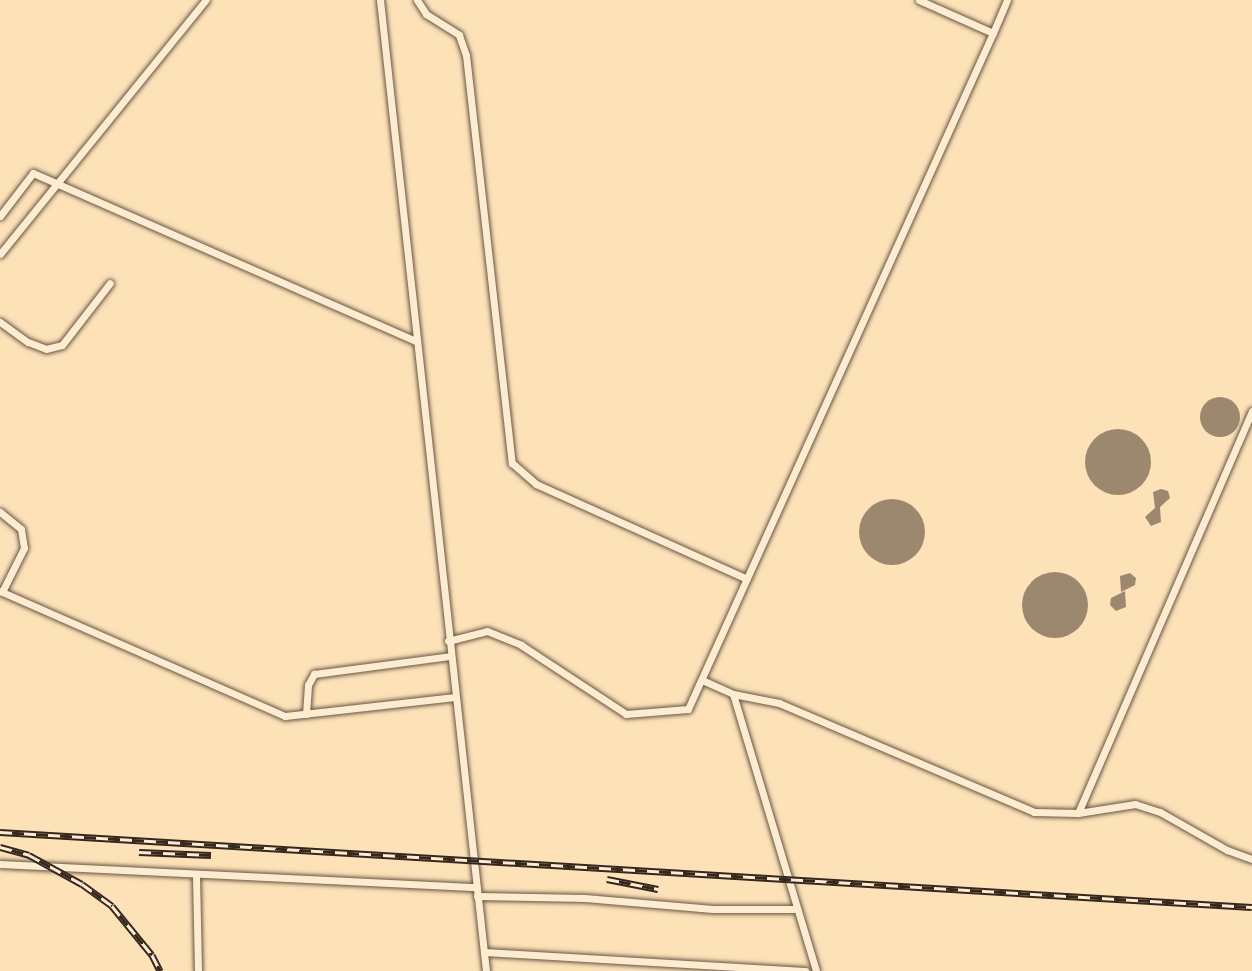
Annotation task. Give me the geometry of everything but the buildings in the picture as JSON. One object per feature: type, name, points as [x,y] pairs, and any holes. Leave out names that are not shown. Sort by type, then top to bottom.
[{"type":"lane","points":[[0,254],[206,0]]},
{"type":"lane","points":[[380,0],[486,971]]},
{"type":"lane","points":[[417,0],[426,14],[459,35],[466,55],[512,463],[536,484],[747,579]]},
{"type":"lane","points":[[919,0],[993,33]]},
{"type":"lane","points":[[448,641],[487,631],[521,645],[626,714],[688,709],[1007,0]]},
{"type":"lane","points":[[0,216],[33,173],[416,341]]},
{"type":"lane","points":[[0,322],[28,342],[46,349],[62,345],[110,283]]},
{"type":"lane","points":[[1078,813],[1252,411]]},
{"type":"lane","points":[[0,512],[21,529],[24,548],[1,591],[285,716],[455,697]]},
{"type":"lane","points":[[306,714],[308,685],[314,674],[450,656]]},
{"type":"lane","points":[[702,680],[733,694],[779,703],[1034,812],[1078,813],[1135,804],[1160,812],[1227,850],[1252,859]]},
{"type":"lane","points":[[733,694],[816,971]]},
{"type":"lane","points":[[0,864],[477,891],[713,909],[796,909]]},
{"type":"lane","points":[[196,875],[198,971]]},
{"type":"lane","points":[[484,952],[805,971]]},
{"type":"railway","points":[[0,832],[1252,907]]},
{"type":"railway","points":[[0,847],[29,855],[82,884],[112,906],[152,955],[160,971]]},
{"type":"railway","points":[[139,852],[211,855]]},
{"type":"railway","points":[[607,879],[658,889]]}]
